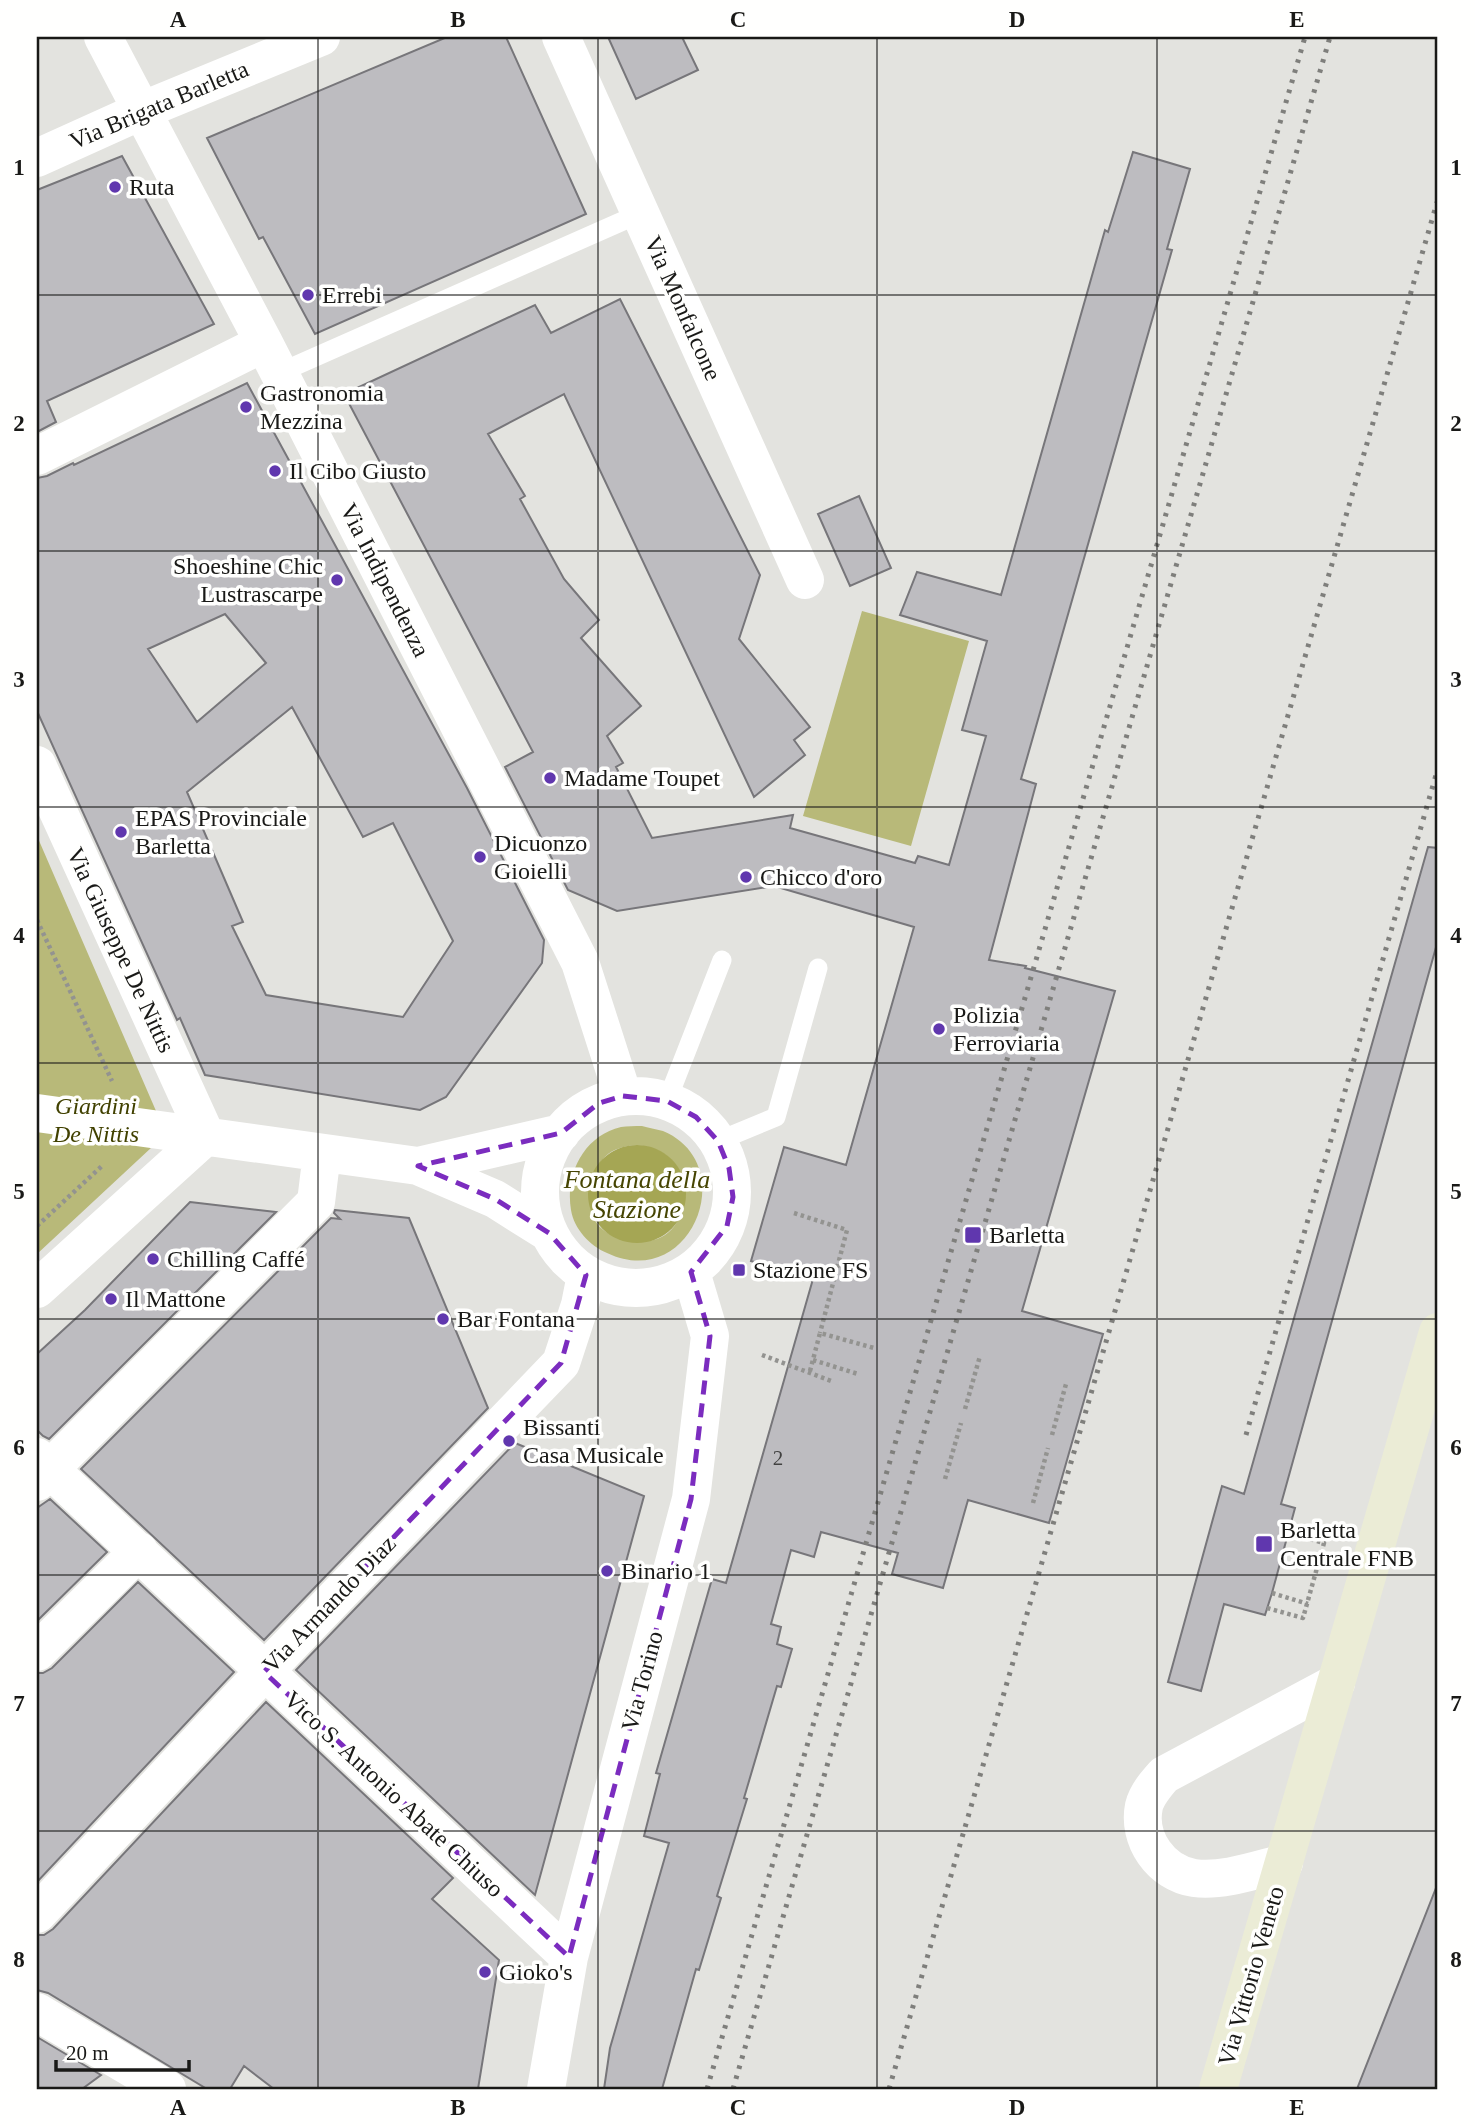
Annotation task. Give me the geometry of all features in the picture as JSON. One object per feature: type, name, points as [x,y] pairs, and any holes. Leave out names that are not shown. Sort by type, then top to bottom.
[{"type":"street","name":"Via Indipendenza","points":[[103,37],[272,358],[580,962],[623,1096]]},
{"type":"street","name":"Via Brigata Barletta","points":[[37,158],[141,111],[321,37]]},
{"type":"street","name":"Via Monfalcone","points":[[561,37],[805,580]]},
{"type":"street","points":[[37,456],[272,358]]},
{"type":"street","name":"Via Giuseppe De Nittis","points":[[37,765],[206,1136]]},
{"type":"street","points":[[623,1096],[646,1096],[667,1101],[696,1116],[718,1141],[729,1168],[733,1197],[727,1226],[712,1252],[691,1272],[666,1284],[639,1289],[611,1286],[586,1275],[564,1256],[549,1233],[540,1199],[544,1164],[561,1133],[579,1116],[599,1103],[623,1096]]},
{"type":"street","points":[[37,1113],[418,1166],[495,1199],[549,1233]]},
{"type":"street","points":[[418,1166],[561,1133]]},
{"type":"street","points":[[37,1289],[206,1136]]},
{"type":"street","points":[[41,1469],[316,1202],[322,1153]]},
{"type":"street","name":"Via Torino","points":[[546,2089],[569,1957],[691,1499],[709,1336],[691,1272]]},
{"type":"street","name":"Via Armando Diaz","points":[[37,1914],[264,1672],[561,1363],[580,1305],[586,1275]]},
{"type":"street","name":"Via Vittorio Veneto","points":[[1218,2089],[1438,1332]]},
{"type":"street","name":"Vico S. Antonio Abate Chiuso","points":[[41,1469],[139,1552],[569,1957]]},
{"type":"street","points":[[37,1652],[139,1552]]},
{"type":"street","name":"Via Vittorio Veneto","points":[[1284,1863],[1214,1878],[1194,1878],[1174,1872],[1158,1859],[1148,1843],[1144,1807],[1152,1789],[1164,1775],[1336,1683]]},
{"type":"street","points":[[37,2012],[167,2089]]},
{"type":"lane","points":[[272,358],[641,213]]},
{"type":"lane","points":[[667,1101],[722,960]]},
{"type":"lane","points":[[718,1141],[776,1117],[818,968]]},
{"type":"path","points":[[794,1213],[846,1230],[810,1371]]},
{"type":"path","points":[[820,1333],[873,1348]]},
{"type":"path","points":[[762,1354],[834,1382]]},
{"type":"path","points":[[965,1409],[980,1356]]},
{"type":"path","points":[[813,1360],[858,1374]]},
{"type":"path","points":[[1052,1435],[1066,1384]]},
{"type":"path","points":[[945,1479],[961,1423]]},
{"type":"path","points":[[1032,1503],[1048,1448]]},
{"type":"path","points":[[1267,1608],[1303,1618],[1324,1543],[1289,1533]]},
{"type":"path","points":[[1272,1593],[1307,1604]]},
{"type":"highlighted area","points":[[623,1096],[667,1101],[696,1117],[718,1141],[729,1168],[733,1197],[727,1226],[691,1272],[710,1336],[691,1499],[569,1957],[264,1672],[561,1363],[586,1275],[549,1233],[495,1199],[418,1166],[561,1133],[599,1103]]},
{"type":"green space","points":[[862,611],[969,641],[911,846],[803,816]]},
{"type":"green space","name":"Giardini De Nittis","points":[[37,836],[166,1134],[37,1254]]},
{"type":"green space","points":[[642,1126],[663,1131],[687,1147],[699,1170],[702,1195],[696,1219],[682,1241],[662,1255],[637,1261],[607,1253],[589,1241],[576,1224],[570,1197],[574,1171],[587,1148],[596,1139],[621,1127]],"holes":[[[635,1145],[658,1150],[673,1162],[682,1177],[685,1194],[682,1212],[674,1227],[662,1237],[645,1241],[629,1240],[606,1232],[595,1220],[592,1212],[594,1181],[599,1165],[609,1153],[625,1147]]]},
{"type":"water","name":"Fontana della Stazione","points":[[637,1145],[656,1149],[671,1160],[682,1175],[686,1194],[682,1213],[671,1228],[656,1239],[637,1243],[618,1239],[603,1228],[592,1213],[588,1194],[592,1175],[603,1160],[618,1149]]},
{"type":"building","points":[[447,37],[506,37],[586,214],[315,334],[263,237],[259,239],[207,138]]},
{"type":"building","points":[[608,37],[682,37],[698,70],[636,99]]},
{"type":"building","points":[[1133,152],[1190,169],[1167,249],[1172,250],[1021,779],[1036,784],[989,960],[1026,966],[1025,968],[1115,991],[1022,1311],[1103,1334],[1049,1523],[968,1500],[943,1588],[892,1574],[898,1553],[821,1532],[814,1557],[791,1550],[771,1624],[781,1627],[777,1644],[792,1649],[781,1687],[777,1686],[744,1798],[747,1799],[717,1896],[721,1898],[699,1970],[696,1969],[662,2089],[604,2089],[610,2048],[669,1843],[644,1836],[660,1774],[656,1773],[712,1579],[726,1583],[813,1279],[751,1261],[784,1147],[846,1165],[914,927],[774,886],[617,911],[568,890],[505,767],[533,752],[344,394],[535,305],[551,333],[620,299],[760,575],[739,639],[810,727],[794,740],[805,755],[754,797],[564,394],[488,434],[525,496],[520,499],[564,579],[599,620],[581,638],[641,706],[607,736],[623,763],[616,767],[652,838],[793,815],[790,828],[915,863],[918,856],[949,865],[986,736],[962,730],[987,641],[900,615],[917,572],[1001,595],[1105,230],[1108,232]]},
{"type":"building","points":[[122,156],[214,324],[47,401],[56,422],[37,432],[37,190]]},
{"type":"building","points":[[247,383],[467,788],[544,940],[542,963],[446,1097],[420,1110],[205,1075],[180,1018],[177,1020],[37,711],[37,478],[73,463],[74,465]],"holes":[[[225,614],[266,663],[197,722],[148,649]],[[292,707],[363,837],[393,823],[453,941],[403,1017],[266,995],[232,926],[243,922],[187,792]]]},
{"type":"building","points":[[859,496],[891,568],[850,586],[818,514]]},
{"type":"building","points":[[1428,847],[1438,848],[1438,940],[1281,1504],[1295,1508],[1272,1593],[1265,1615],[1224,1604],[1201,1691],[1168,1682],[1222,1486],[1244,1494]]},
{"type":"building","points":[[190,1202],[276,1212],[49,1439],[43,1436],[37,1430],[37,1354],[85,1310]]},
{"type":"building","points":[[335,1210],[409,1218],[488,1408],[264,1640],[81,1469],[331,1218],[340,1219],[334,1213]]},
{"type":"building","points":[[515,1443],[644,1496],[535,1895],[296,1670]]},
{"type":"building","points":[[50,1499],[107,1552],[37,1621],[37,1508]]},
{"type":"building","points":[[138,1582],[234,1672],[37,1882],[37,1673],[52,1668]]},
{"type":"building","points":[[266,1702],[453,1878],[432,1899],[499,1960],[478,2089],[274,2089],[244,2066],[230,2089],[207,2089],[48,1993],[37,1990],[37,1935],[44,1935],[53,1929]]},
{"type":"building","points":[[1436,1888],[1438,2089],[1357,2089]]},
{"type":"building","points":[[37,2037],[101,2075],[82,2089],[37,2089]]},
{"type":"railway","points":[[707,2089],[1305,37]]},
{"type":"railway","points":[[733,2089],[1330,37]]},
{"type":"railway","points":[[889,2089],[1438,199]]},
{"type":"railway","points":[[1246,1435],[1438,768]]},
{"type":"place","name":"Ruta","points":[[115,187]]},
{"type":"place","name":"Errebi","points":[[308,295]]},
{"type":"place","name":"Gastronomia Mezzina","points":[[246,407]]},
{"type":"place","name":"Il Cibo Giusto","points":[[275,471]]},
{"type":"place","name":"Shoeshine Chic Lustrascarpe","points":[[337,580]]},
{"type":"place","name":"Madame Toupet","points":[[550,778]]},
{"type":"place","name":"EPAS Provinciale Barletta","points":[[121,832]]},
{"type":"place","name":"Dicuonzo Gioielli","points":[[480,857]]},
{"type":"place","name":"Chicco d'oro","points":[[746,877]]},
{"type":"place","name":"Polizia Ferroviaria","points":[[939,1029]]},
{"type":"place","name":"Barletta","points":[[973,1235]]},
{"type":"place","name":"Chilling Caffé","points":[[153,1259]]},
{"type":"place","name":"Stazione FS","points":[[739,1270]]},
{"type":"place","name":"Il Mattone","points":[[111,1299]]},
{"type":"place","name":"Bar Fontana","points":[[443,1319]]},
{"type":"place","name":"Bissanti Casa Musicale","points":[[509,1441]]},
{"type":"place","name":"Barletta Centrale FNB","points":[[1264,1544]]},
{"type":"place","name":"Binario 1","points":[[607,1571]]},
{"type":"place","name":"Gioko's","points":[[485,1972]]}]
